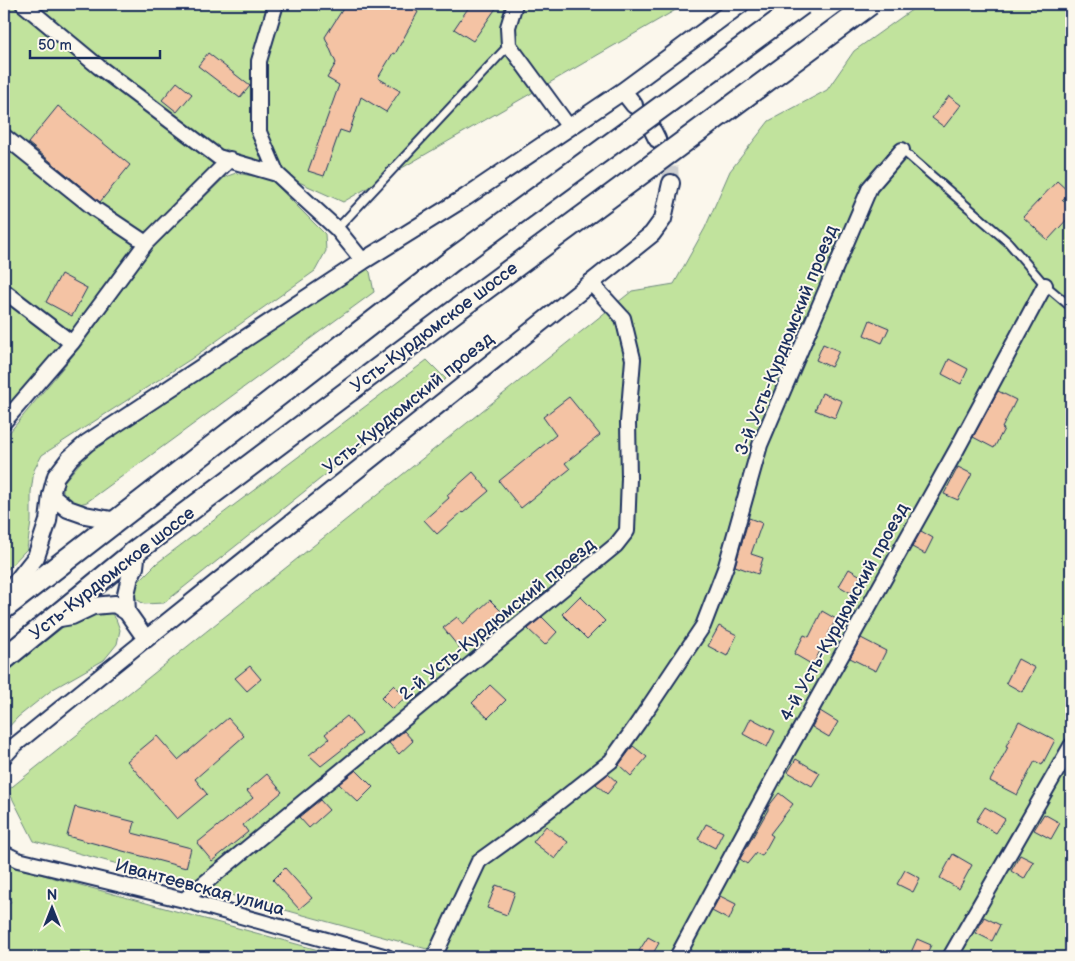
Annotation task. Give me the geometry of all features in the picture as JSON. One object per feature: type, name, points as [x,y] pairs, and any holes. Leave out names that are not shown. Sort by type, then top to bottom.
[{"type":"main road","points":[[5,607],[454,259],[802,4]]},
{"type":"main road","name":"Усть-Курдюмское шоссе","points":[[4,659],[137,550],[478,294],[870,4]]},
{"type":"street","points":[[23,4],[100,67],[218,157],[277,174]]},
{"type":"street","points":[[276,4],[259,61],[259,132],[277,174],[337,229],[363,261]]},
{"type":"street","points":[[515,4],[508,27],[510,45],[569,127]]},
{"type":"street","points":[[5,607],[13,586],[36,557],[48,521],[51,495],[56,476],[70,458],[87,443],[363,261],[466,197],[623,91],[741,4]]},
{"type":"street","points":[[623,91],[634,105]]},
{"type":"street","points":[[4,136],[95,209],[146,243]]},
{"type":"street","name":"3-й Усть-Курдюмский проезд","points":[[434,957],[479,861],[540,817],[611,761],[702,626],[726,566],[760,445],[870,187],[902,150]]},
{"type":"street","points":[[4,422],[72,343],[146,243],[230,159]]},
{"type":"street","name":"Усть-Курдюмский проезд","points":[[146,639],[652,234],[663,219],[671,183]]},
{"type":"street","name":"2-й Усть-Курдюмский проезд","points":[[184,900],[616,545],[627,531],[629,478],[628,422],[633,359],[623,318],[590,282]]},
{"type":"street","name":"4-й Усть-Курдюмский проезд","points":[[677,957],[788,751],[957,449],[1044,285]]},
{"type":"street","points":[[4,291],[72,343]]},
{"type":"street","points":[[51,495],[68,509],[85,515],[117,521]]},
{"type":"street","points":[[127,612],[126,594],[130,577],[135,567],[137,550]]},
{"type":"street","points":[[4,756],[146,639],[127,612],[115,604],[93,606],[72,616],[54,619]]},
{"type":"street","points":[[950,957],[1071,746]]},
{"type":"street","name":"Ивантеевская улица","points":[[4,853],[18,860],[184,900],[387,957]]},
{"type":"lane","points":[[337,229],[510,45]]},
{"type":"lane","points":[[902,150],[1008,242],[1044,285],[1071,307]]},
{"type":"green space","points":[[4,4],[686,4],[343,202],[226,149],[4,413]]},
{"type":"green space","points":[[920,4],[1071,4],[1071,957],[456,957],[34,841],[8,790],[632,291],[674,284],[705,228],[730,171],[769,121],[827,90],[854,51]]},
{"type":"green space","points":[[236,173],[270,179],[325,234],[326,251],[315,271],[191,359],[42,455],[34,470],[31,492],[31,522],[27,549],[4,573],[4,439],[80,347],[152,248],[225,177]]},
{"type":"green space","points":[[366,268],[370,272],[374,292],[87,502],[76,505],[63,494],[63,483],[90,451]]},
{"type":"green space","points":[[427,360],[446,379],[164,603],[144,604],[136,599],[134,586],[157,563]]},
{"type":"green space","points":[[95,611],[110,612],[116,619],[120,630],[117,644],[104,660],[53,689],[18,717],[4,732],[4,673],[72,620]]},
{"type":"green space","points":[[4,863],[344,957],[4,957],[4,907],[11,902],[4,890]]},
{"type":"building","points":[[346,4],[405,4],[418,12],[395,54],[393,53],[378,78],[400,91],[386,112],[361,97],[349,133],[340,130],[324,176],[308,171],[339,85],[327,78],[336,63],[325,37]]},
{"type":"building","points":[[471,4],[499,4],[473,41],[454,29]]},
{"type":"building","points":[[208,53],[250,86],[240,98],[198,66]]},
{"type":"building","points":[[177,82],[192,94],[177,112],[162,100]]},
{"type":"building","points":[[949,96],[961,105],[944,127],[932,118]]},
{"type":"building","points":[[58,106],[130,165],[100,202],[28,143]]},
{"type":"building","points":[[1057,181],[1070,193],[1062,200],[1071,209],[1071,215],[1048,240],[1023,217]]},
{"type":"building","points":[[61,274],[87,288],[72,316],[46,302]]},
{"type":"building","points":[[870,320],[889,328],[882,343],[864,335]]},
{"type":"building","points":[[823,344],[839,351],[831,367],[816,360]]},
{"type":"building","points":[[949,359],[968,369],[961,384],[942,374]]},
{"type":"building","points":[[998,391],[1016,400],[994,448],[973,437]]},
{"type":"building","points":[[822,393],[842,401],[835,418],[815,410]]},
{"type":"building","points":[[569,397],[600,435],[565,463],[570,469],[521,508],[499,481],[556,435],[543,417]]},
{"type":"building","points":[[958,467],[972,474],[958,500],[944,494]]},
{"type":"building","points":[[473,472],[489,491],[437,534],[424,520],[449,498],[447,495]]},
{"type":"building","points":[[749,518],[762,523],[751,554],[763,558],[758,574],[735,566]]},
{"type":"building","points":[[921,531],[933,538],[925,554],[912,547]]},
{"type":"building","points":[[849,569],[861,576],[851,593],[839,586]]},
{"type":"building","points":[[580,596],[605,621],[587,639],[562,614]]},
{"type":"building","points":[[490,600],[504,614],[462,651],[443,628],[457,617],[463,624]]},
{"type":"building","points":[[822,611],[836,619],[813,665],[794,654],[804,635],[809,637]]},
{"type":"building","points":[[542,617],[557,632],[545,645],[528,629]]},
{"type":"building","points":[[719,626],[737,635],[727,656],[708,646]]},
{"type":"building","points":[[861,638],[886,651],[876,671],[850,658]]},
{"type":"building","points":[[1018,659],[1035,668],[1022,692],[1006,683]]},
{"type":"building","points":[[250,666],[261,679],[247,691],[235,678]]},
{"type":"building","points":[[394,685],[406,697],[392,709],[381,698]]},
{"type":"building","points":[[490,685],[506,700],[488,718],[472,703]]},
{"type":"building","points":[[820,711],[838,722],[829,737],[812,727]]},
{"type":"building","points":[[347,716],[362,734],[321,766],[309,755],[329,739],[325,734]]},
{"type":"building","points":[[228,718],[244,736],[195,779],[207,794],[177,819],[127,761],[157,736],[178,760]]},
{"type":"building","points":[[751,718],[775,731],[767,747],[743,734]]},
{"type":"building","points":[[1019,721],[1055,740],[1042,765],[1035,761],[1017,795],[990,781]]},
{"type":"building","points":[[404,731],[413,741],[399,754],[389,743]]},
{"type":"building","points":[[633,746],[647,757],[631,776],[619,765]]},
{"type":"building","points":[[796,759],[820,773],[812,786],[788,772]]},
{"type":"building","points":[[356,770],[373,787],[358,802],[339,784]]},
{"type":"building","points":[[267,774],[282,792],[243,825],[248,832],[212,861],[197,843],[253,798],[247,791]]},
{"type":"building","points":[[608,774],[617,782],[607,794],[596,784]]},
{"type":"building","points":[[779,793],[793,804],[770,834],[773,836],[762,856],[756,853],[747,864],[740,859],[768,807]]},
{"type":"building","points":[[320,800],[329,810],[309,828],[299,817]]},
{"type":"building","points":[[75,807],[135,822],[132,833],[191,848],[186,868],[67,836]]},
{"type":"building","points":[[985,807],[1005,819],[996,833],[976,821]]},
{"type":"building","points":[[1044,814],[1060,823],[1051,839],[1034,830]]},
{"type":"building","points":[[706,824],[723,832],[715,848],[698,839]]},
{"type":"building","points":[[546,826],[568,842],[555,859],[533,842]]},
{"type":"building","points":[[953,854],[972,865],[959,889],[940,878]]},
{"type":"building","points":[[1020,855],[1034,862],[1024,879],[1011,871]]},
{"type":"building","points":[[285,868],[312,898],[299,909],[273,880]]},
{"type":"building","points":[[905,870],[920,878],[913,892],[897,884]]},
{"type":"building","points":[[496,885],[515,892],[507,915],[487,908]]},
{"type":"building","points":[[720,896],[736,904],[729,920],[712,911]]},
{"type":"building","points":[[984,917],[1000,925],[992,941],[976,933]]},
{"type":"building","points":[[648,937],[659,943],[651,957],[639,951]]},
{"type":"building","points":[[917,939],[931,945],[925,957],[909,957]]},
{"type":"tunnel","points":[[661,145],[670,162],[671,183]]}]
